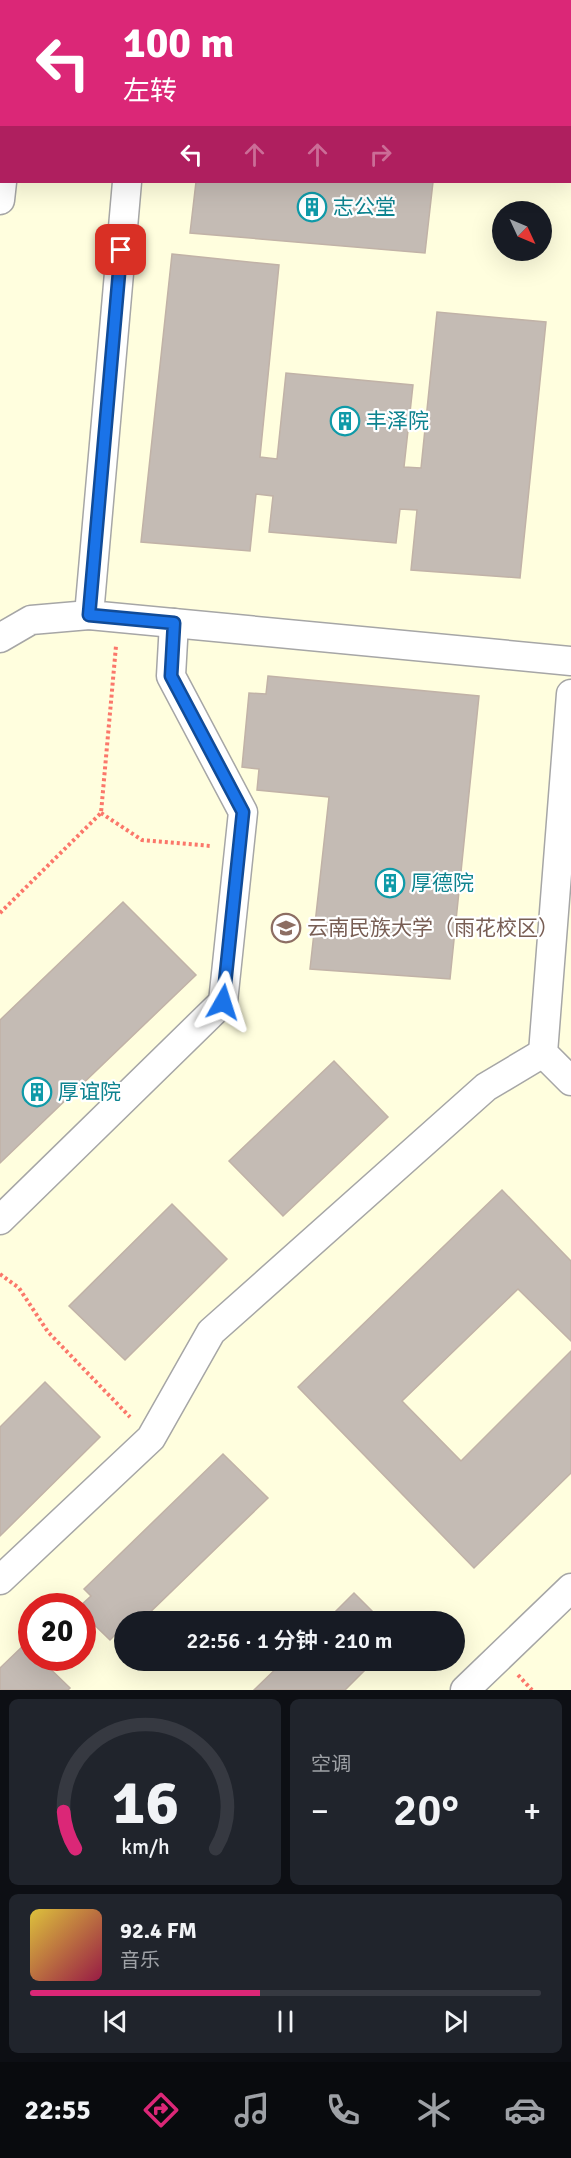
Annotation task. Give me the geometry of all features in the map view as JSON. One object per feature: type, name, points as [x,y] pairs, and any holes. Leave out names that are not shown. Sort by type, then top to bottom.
[{"type":"lane","points":[[0,200],[2,183]]},
{"type":"lane","points":[[89,615],[127,183]]},
{"type":"lane","points":[[0,638],[31,620],[89,615],[571,661]]},
{"type":"lane","points":[[0,1220],[223,1002],[243,812],[171,676],[174,623]]},
{"type":"lane","points":[[571,694],[543,1053],[571,1081]]},
{"type":"lane","points":[[0,1580],[151,1438],[211,1332],[486,1088],[543,1053]]},
{"type":"lane","points":[[465,1690],[571,1588]]},
{"type":"path","points":[[0,913],[101,813],[119,618]]},
{"type":"path","points":[[101,813],[141,840],[239,848]]},
{"type":"path","points":[[0,1274],[19,1288],[48,1332],[151,1438]]},
{"type":"shaded area","name":"云南民族大学（雨花校区）","points":[[0,183],[571,183],[571,1690],[0,1690]]},
{"type":"building","name":"志公堂","points":[[196,183],[433,183],[425,253],[190,233]]},
{"type":"building","name":"丰泽院","points":[[172,254],[279,265],[260,457],[277,459],[286,373],[413,385],[404,467],[421,468],[437,312],[546,322],[520,578],[411,570],[417,510],[400,509],[396,543],[269,532],[273,496],[256,494],[250,551],[141,542]]},
{"type":"building","name":"厚德院","points":[[268,676],[479,696],[450,979],[310,969],[329,797],[257,790],[259,769],[242,767],[249,693],[266,694]]},
{"type":"building","name":"厚谊院","points":[[123,902],[196,975],[0,1163],[0,1020]]},
{"type":"building","points":[[334,1061],[388,1117],[283,1216],[229,1161]]},
{"type":"building","points":[[502,1190],[571,1261],[571,1341],[518,1289],[402,1401],[461,1461],[571,1351],[571,1473],[474,1568],[298,1387]]},
{"type":"building","points":[[172,1204],[227,1259],[125,1360],[69,1306]]},
{"type":"building","points":[[45,1382],[100,1437],[0,1536],[0,1427]]},
{"type":"building","points":[[223,1454],[268,1498],[151,1611],[114,1611],[114,1636],[110,1640],[96,1626],[96,1593],[88,1593],[84,1589]]},
{"type":"building","points":[[354,1593],[372,1611],[336,1611]]},
{"type":"building","points":[[18,1651],[18,1671],[52,1671],[70,1688],[68,1690],[0,1690],[0,1668]]},
{"type":"building","points":[[274,1671],[364,1671],[345,1690],[254,1690]]},
{"type":"place","name":"志公堂","points":[[312,207]]},
{"type":"place","name":"丰泽院","points":[[345,421]]},
{"type":"place","name":"厚德院","points":[[390,883]]},
{"type":"place","name":"云南民族大学（雨花校区）","points":[[286,928]]},
{"type":"place","name":"厚谊院","points":[[37,1092]]},
{"type":"route","points":[[121,250],[89,615],[174,623],[171,676],[243,812],[223,1002]]}]
